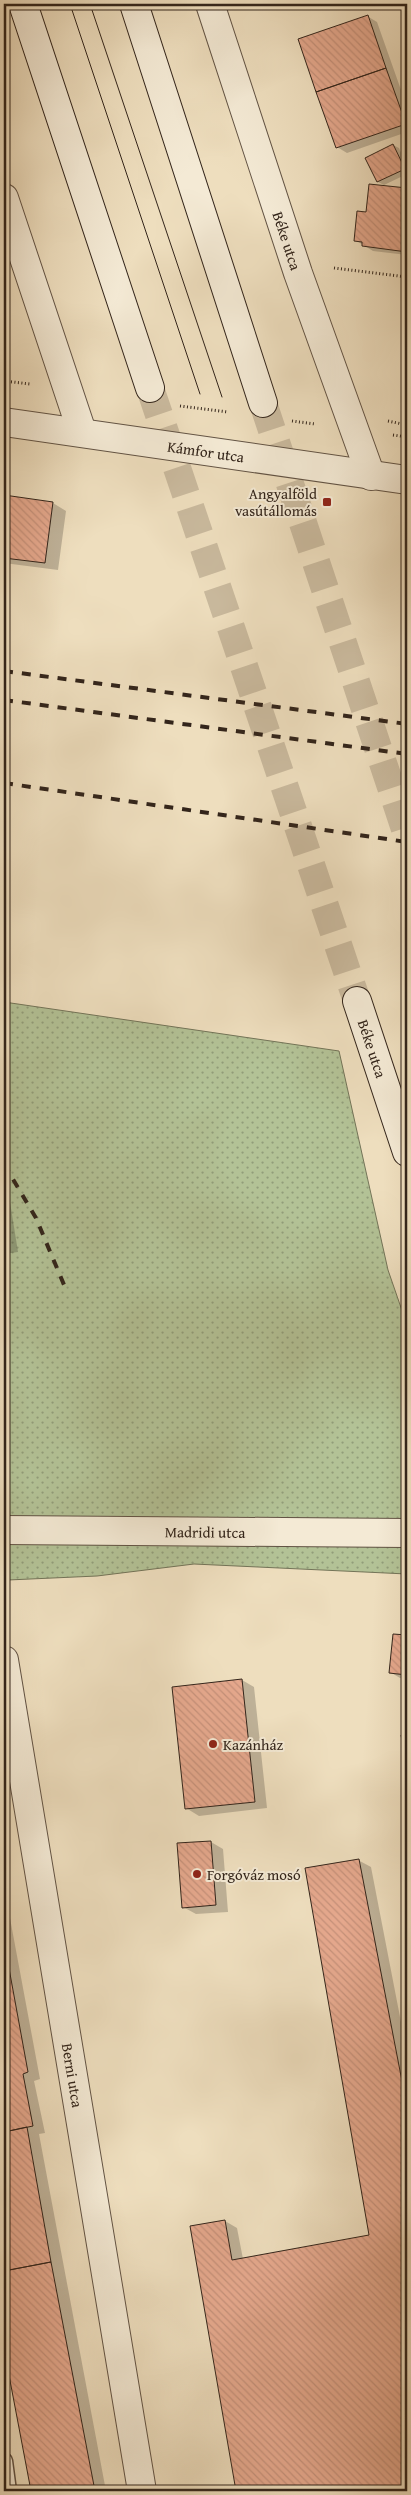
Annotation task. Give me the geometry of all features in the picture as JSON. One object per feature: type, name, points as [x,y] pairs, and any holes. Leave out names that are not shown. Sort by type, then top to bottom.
[{"type":"street","points":[[23,4],[150,388]]},
{"type":"street","points":[[134,4],[263,403]]},
{"type":"street","name":"Béke utca","points":[[210,4],[298,273],[371,476]]},
{"type":"street","points":[[4,198],[82,432]]},
{"type":"street","name":"Kámfor utca","points":[[4,422],[407,480]]},
{"type":"street","name":"Béke utca","points":[[357,1001],[407,1152]]},
{"type":"street","name":"Madridi utca","points":[[4,1530],[407,1532]]},
{"type":"street","name":"Berni utca","points":[[4,1660],[6,1687],[142,2491]]},
{"type":"lane","points":[[4,2462],[8,2491]]},
{"type":"path","points":[[298,273],[328,271],[334,268],[407,277]]},
{"type":"green space","points":[[4,1002],[339,1051],[388,1270],[407,1325],[407,1574],[194,1564],[97,1576],[8,1580],[4,1543]]},
{"type":"building","points":[[368,15],[386,68],[316,92],[298,39]]},
{"type":"building","points":[[386,68],[406,124],[336,148],[316,92]]},
{"type":"building","points":[[393,144],[405,169],[377,182],[365,158]]},
{"type":"building","points":[[369,184],[407,188],[407,252],[362,246],[362,242],[354,241],[357,211],[366,212]]},
{"type":"building","points":[[4,495],[53,502],[45,563],[4,558]]},
{"type":"building","points":[[4,1220],[8,1247],[4,1247]]},
{"type":"building","points":[[393,1634],[407,1635],[407,1675],[389,1673]]},
{"type":"building","name":"Kazánház","points":[[242,1679],[255,1802],[185,1809],[172,1687]]},
{"type":"building","points":[[407,1734],[407,1769],[401,1735]]},
{"type":"building","name":"Forgóváz mosó","points":[[211,1841],[216,1905],[182,1908],[177,1843]]},
{"type":"building","points":[[359,1859],[407,2107],[407,2491],[236,2491],[190,2226],[225,2220],[232,2260],[369,2235],[305,1868]]},
{"type":"building","points":[[4,1941],[28,2072],[23,2074],[33,2126],[4,2132]]},
{"type":"building","points":[[27,2127],[51,2262],[4,2271],[4,2132]]},
{"type":"building","points":[[51,2262],[95,2491],[31,2491],[4,2349],[4,2271]]},
{"type":"tunnel","points":[[150,388],[357,1001]]},
{"type":"tunnel","points":[[263,403],[407,835]]},
{"type":"tram line","points":[[70,4],[200,394]]},
{"type":"tram line","points":[[90,4],[222,397]]},
{"type":"tram line","points":[[406,1006],[407,1010]]},
{"type":"railway","points":[[4,671],[407,724]]},
{"type":"railway","points":[[4,700],[407,754]]},
{"type":"railway","points":[[4,783],[407,842]]},
{"type":"railway","points":[[4,1164],[36,1218],[67,1292]]},
{"type":"place","name":"Angyalföld vasútállomás","points":[[327,502]]},
{"type":"place","name":"Kazánház","points":[[213,1744]]},
{"type":"place","name":"Forgóváz mosó","points":[[197,1874]]}]
